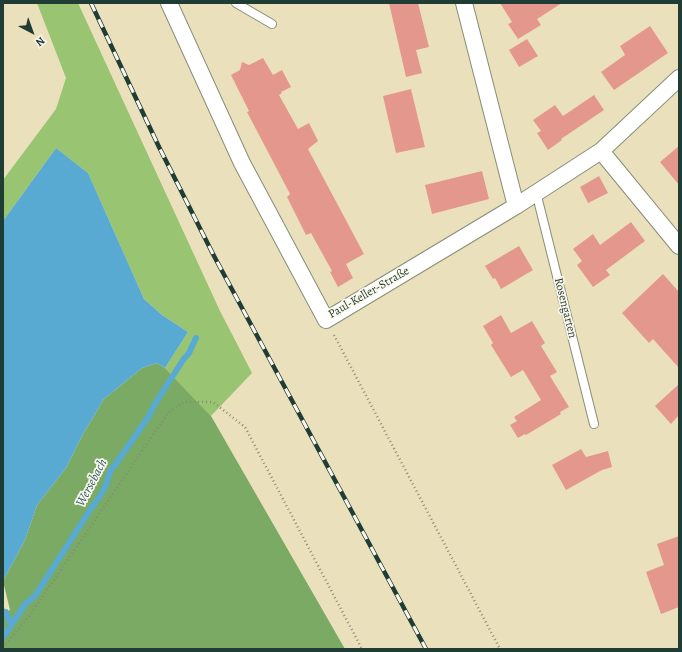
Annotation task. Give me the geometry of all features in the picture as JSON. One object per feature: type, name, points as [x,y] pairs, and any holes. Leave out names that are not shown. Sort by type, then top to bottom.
[{"type":"street","name":"Paul-Keller-Straße","points":[[169,3],[242,163],[326,320],[516,206],[601,151],[679,78]]},
{"type":"street","points":[[464,3],[516,206]]},
{"type":"street","points":[[601,151],[679,246]]},
{"type":"lane","points":[[236,3],[272,24]]},
{"type":"lane","name":"Rosengarten","points":[[536,192],[594,424]]},
{"type":"path","points":[[326,320],[500,649]]},
{"type":"path","points":[[3,647],[30,615],[168,413],[184,402],[213,402],[245,427],[362,649]]},
{"type":"green space","points":[[37,3],[78,3],[220,311],[252,373],[211,416],[165,368],[188,332],[162,315],[144,299],[88,173],[56,148],[3,221],[3,180],[56,109],[66,78]]},
{"type":"green space","points":[[157,363],[165,368],[211,416],[345,649],[3,649],[3,605],[6,612],[10,610],[3,581],[25,540],[37,505],[66,468],[83,434],[104,399],[142,368]]},
{"type":"water","points":[[56,148],[88,173],[144,299],[162,315],[188,332],[165,368],[157,363],[142,368],[104,399],[83,434],[66,468],[37,505],[25,540],[3,581],[3,221]]},
{"type":"building","points":[[389,3],[418,3],[429,47],[416,50],[422,73],[406,77]]},
{"type":"building","points":[[500,3],[562,3],[537,19],[541,25],[518,39],[508,24],[512,22]]},
{"type":"building","points":[[650,26],[668,53],[614,90],[601,72],[625,55],[620,46]]},
{"type":"building","points":[[527,39],[538,56],[519,67],[509,50]]},
{"type":"building","points":[[263,58],[273,75],[282,70],[291,87],[281,92],[282,93],[279,95],[298,129],[309,123],[318,141],[308,149],[364,254],[346,264],[353,278],[338,287],[330,272],[332,271],[311,233],[306,235],[287,197],[290,194],[247,112],[249,111],[231,75],[240,70],[242,62],[249,65]]},
{"type":"building","points":[[411,89],[425,147],[396,153],[383,96]]},
{"type":"building","points":[[594,95],[604,110],[561,139],[562,140],[548,150],[537,133],[541,131],[533,120],[555,105],[563,116]]},
{"type":"building","points":[[679,146],[679,185],[660,162]]},
{"type":"building","points":[[482,171],[489,199],[432,214],[425,185]]},
{"type":"building","points":[[599,176],[608,193],[588,203],[580,187]]},
{"type":"building","points":[[631,222],[645,241],[606,270],[610,275],[593,287],[577,265],[582,261],[573,249],[593,234],[600,245]]},
{"type":"building","points":[[519,246],[533,270],[501,289],[495,278],[493,279],[485,266]]},
{"type":"building","points":[[663,274],[679,292],[679,368],[653,339],[649,343],[622,313]]},
{"type":"building","points":[[501,315],[511,333],[532,321],[545,343],[541,346],[557,372],[550,376],[569,407],[560,412],[561,414],[526,435],[525,434],[518,438],[510,425],[517,421],[514,417],[541,400],[523,370],[511,377],[491,345],[493,343],[483,326]]},
{"type":"building","points":[[679,384],[679,415],[671,424],[655,406]]},
{"type":"building","points":[[581,449],[586,457],[608,451],[612,467],[602,470],[566,490],[552,465]]},
{"type":"building","points":[[679,536],[679,607],[661,614],[646,572],[664,565],[657,544]]},
{"type":"waterway","name":"Wersebach","points":[[4,636],[26,603],[35,596],[100,496],[106,485],[111,470],[149,416],[153,407],[189,353],[196,338]]},
{"type":"waterway","points":[[6,612],[11,625]]},
{"type":"railway","points":[[91,3],[159,147],[214,256],[426,649]]}]
